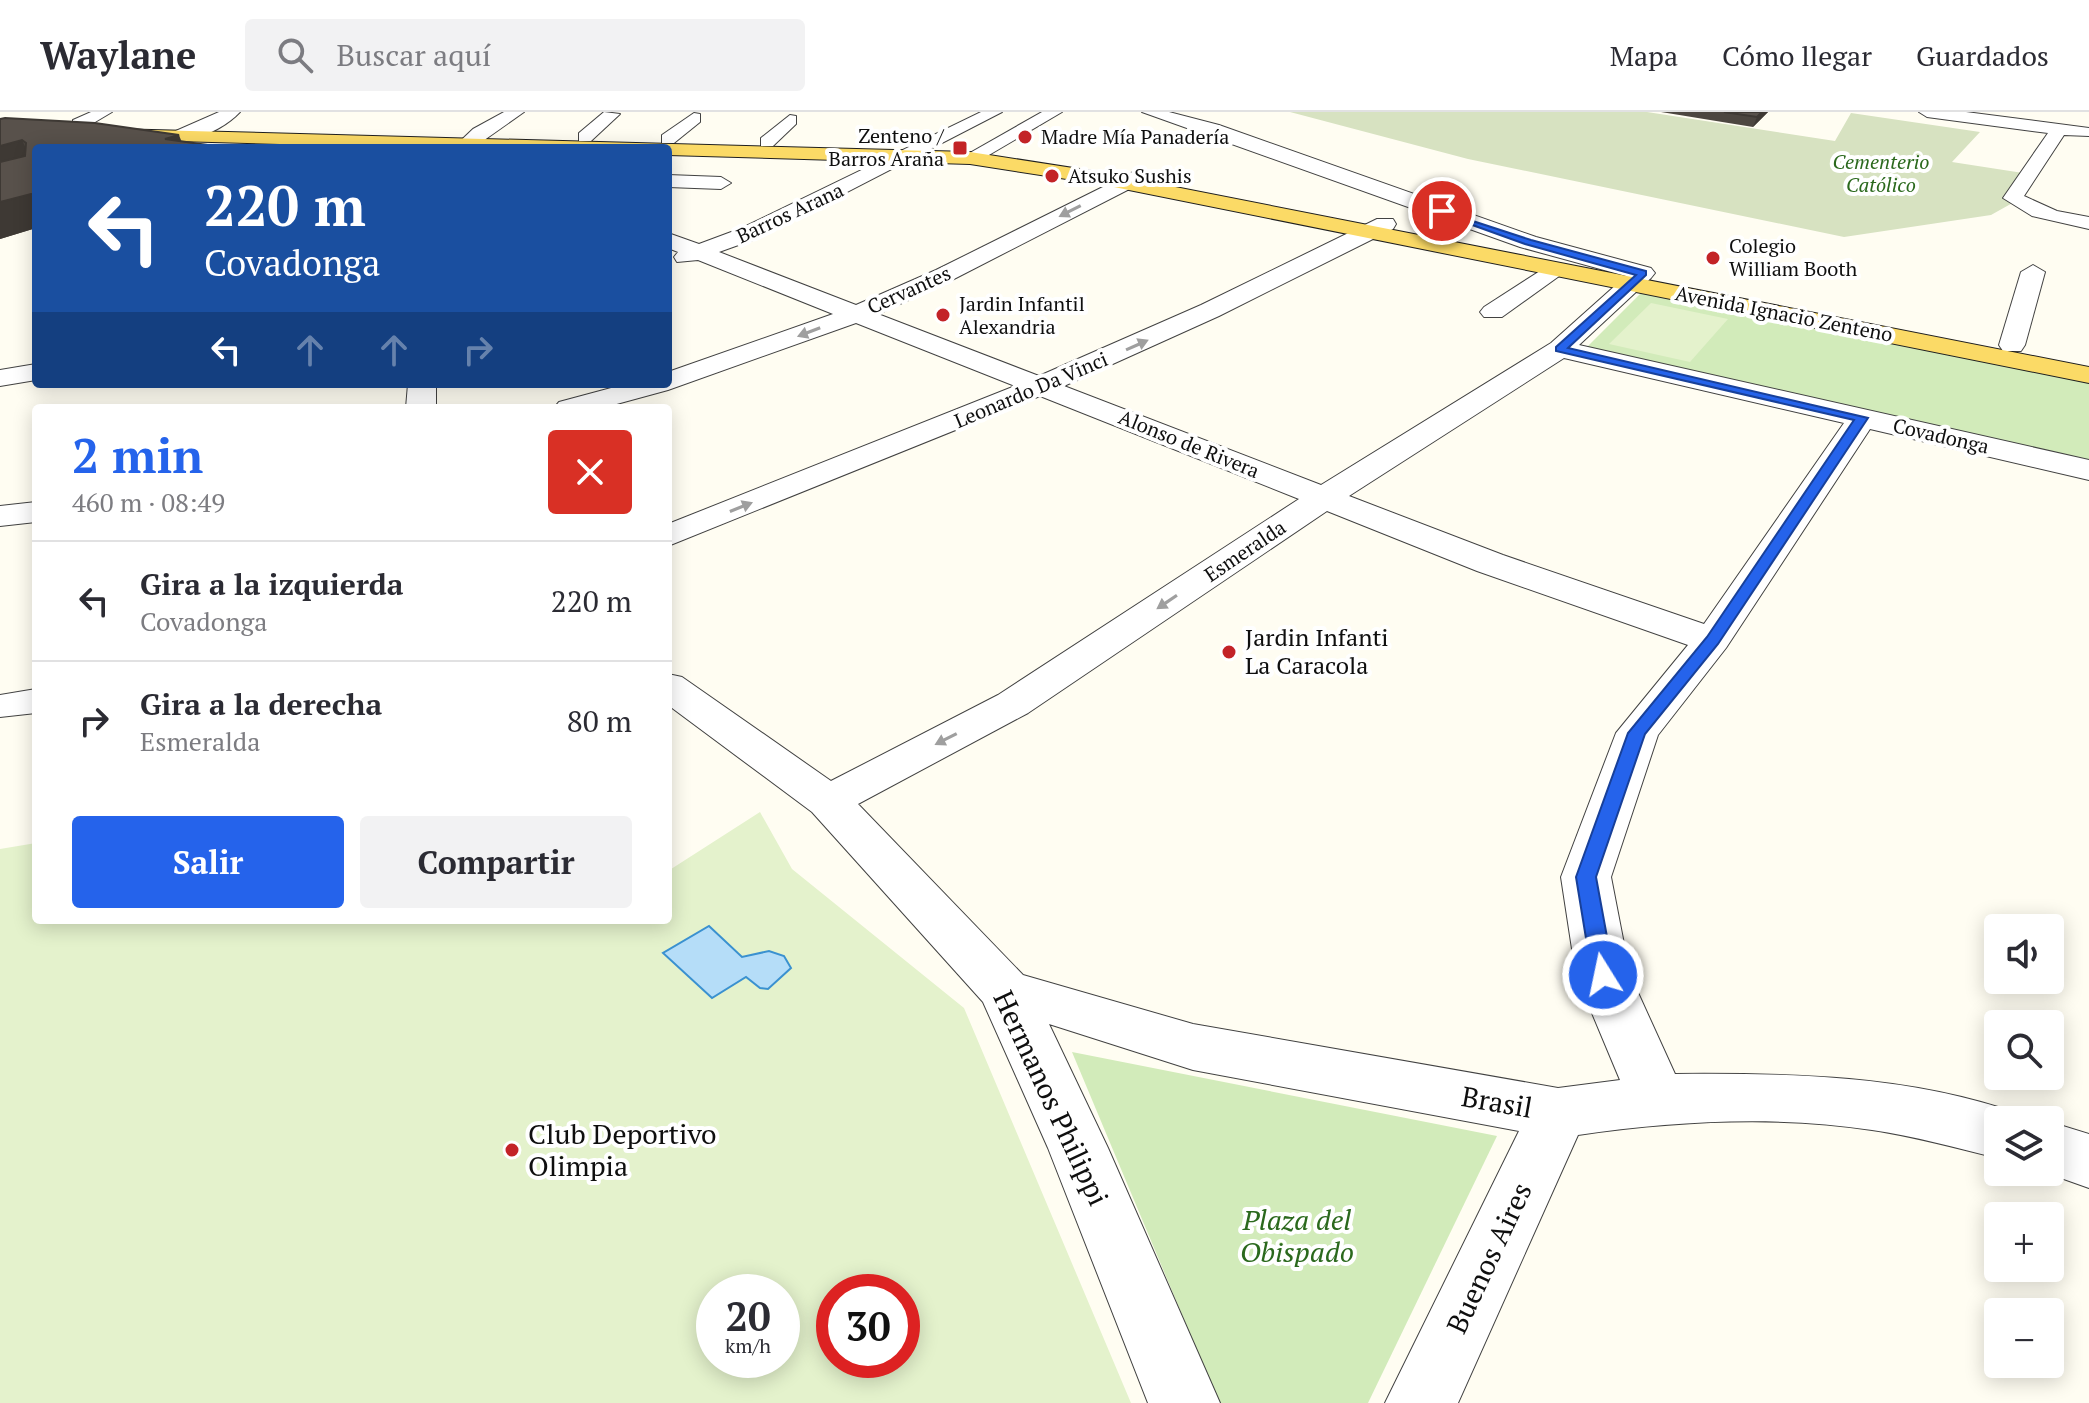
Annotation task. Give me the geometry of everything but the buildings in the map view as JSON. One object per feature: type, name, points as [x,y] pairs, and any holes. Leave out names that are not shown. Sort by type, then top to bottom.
[{"type":"main road","name":"Avenida Ignacio Zenteno","points":[[0,122],[196,131]]},
{"type":"main road","name":"Avenida Ignacio Zenteno","points":[[0,134],[196,131],[618,144]]},
{"type":"main road","name":"Avenida Ignacio Zenteno","points":[[470,141],[585,137],[658,144]]},
{"type":"main road","name":"Avenida Ignacio Zenteno","points":[[672,145],[767,142],[975,155],[1132,180],[1377,228],[1554,269],[1638,279],[2089,360]]},
{"type":"main road","name":"Avenida Ignacio Zenteno","points":[[672,145],[920,151]]},
{"type":"main road","name":"Avenida Ignacio Zenteno","points":[[1377,228],[1502,246],[1638,279],[2089,375]]},
{"type":"street","points":[[79,124],[104,112]]},
{"type":"street","points":[[160,144],[196,131],[232,112]]},
{"type":"street","points":[[470,141],[516,112]]},
{"type":"street","name":"Barros Arana","points":[[672,261],[750,233],[994,112]]},
{"type":"street","points":[[975,155],[1054,112]]},
{"type":"street","points":[[1150,112],[1213,129],[1638,279]]},
{"type":"street","points":[[1927,112],[2089,133]]},
{"type":"street","points":[[585,137],[612,114]]},
{"type":"street","points":[[669,144],[694,118]]},
{"type":"street","points":[[767,142],[790,120]]},
{"type":"street","points":[[2059,129],[2013,198],[2057,218],[2089,223]]},
{"type":"street","points":[[0,134],[114,144]]},
{"type":"street","name":"Cervantes","points":[[672,380],[859,313],[944,275],[1132,180]]},
{"type":"street","points":[[672,181],[721,183]]},
{"type":"street","name":"Leonardo Da Vinci","points":[[672,534],[1045,387],[1259,289],[1377,228]]},
{"type":"street","name":"Alonso de Rivera","points":[[672,242],[1490,563],[1712,640]]},
{"type":"street","points":[[1502,246],[1519,248],[1528,242]]},
{"type":"street","points":[[1493,312],[1554,269]]},
{"type":"street","points":[[2012,345],[2033,272]]},
{"type":"street","name":"Esmeralda","points":[[828,801],[1013,704],[1325,497],[1560,349],[1638,279]]},
{"type":"street","name":"Covadonga","points":[[1560,349],[2089,470]]},
{"type":"street","points":[[0,378],[32,355]]},
{"type":"street","points":[[584,404],[643,388]]},
{"type":"street","points":[[1657,1099],[1603,975],[1586,877],[1637,733],[1712,640],[1862,418]]},
{"type":"street","points":[[0,516],[32,512]]},
{"type":"street","name":"Hermanos Philippi","points":[[672,689],[828,801],[1005,990],[1078,1148],[1184,1403]]},
{"type":"street","name":"Brasil","points":[[1005,990],[1193,1047],[1558,1113],[1657,1099],[1766,1098],[1871,1105],[1984,1129]]},
{"type":"street","name":"Buenos Aires","points":[[1421,1403],[1558,1113]]},
{"type":"street","points":[[2064,1153],[2089,1161]]},
{"type":"green space","name":"Cementerio Católico","points":[[1290,112],[1647,112],[1835,141],[1851,113],[1980,132],[1952,162],[2023,173],[2016,201],[1991,215],[1844,237],[1468,159]]},
{"type":"green space","points":[[1643,291],[2089,381],[2089,463],[1587,347]]},
{"type":"green space","points":[[1651,303],[1728,319],[1690,362],[1609,344]]},
{"type":"green space","name":"Club Deportivo Olimpia","points":[[760,812],[792,869],[964,1008],[1131,1403],[0,1403],[0,849],[32,844],[32,924],[672,924],[672,868]]},
{"type":"green space","name":"Plaza del Obispado","points":[[1072,1052],[1497,1136],[1368,1403],[1219,1403]]},
{"type":"water","points":[[709,926],[742,957],[769,951],[784,956],[791,968],[768,989],[760,988],[746,977],[712,998],[663,953]]},
{"type":"place","name":"Madre Mía Panadería","points":[[1025,137]]},
{"type":"place","name":"Zenteno / Barros Araña","points":[[960,148]]},
{"type":"place","name":"Atsuko Sushis","points":[[1052,176]]},
{"type":"place","name":"Colegio William Booth","points":[[1713,258]]},
{"type":"place","name":"Jardin Infantil Alexandria","points":[[943,315]]},
{"type":"place","name":"Jardin Infanti La Caracola","points":[[1229,652]]},
{"type":"place","name":"Club Deportivo Olimpia","points":[[512,1150]]},
{"type":"route","points":[[1442,211],[1528,242],[1643,273],[1560,349],[1862,418],[1712,640],[1637,733],[1609,804],[1586,877],[1603,975]]}]
